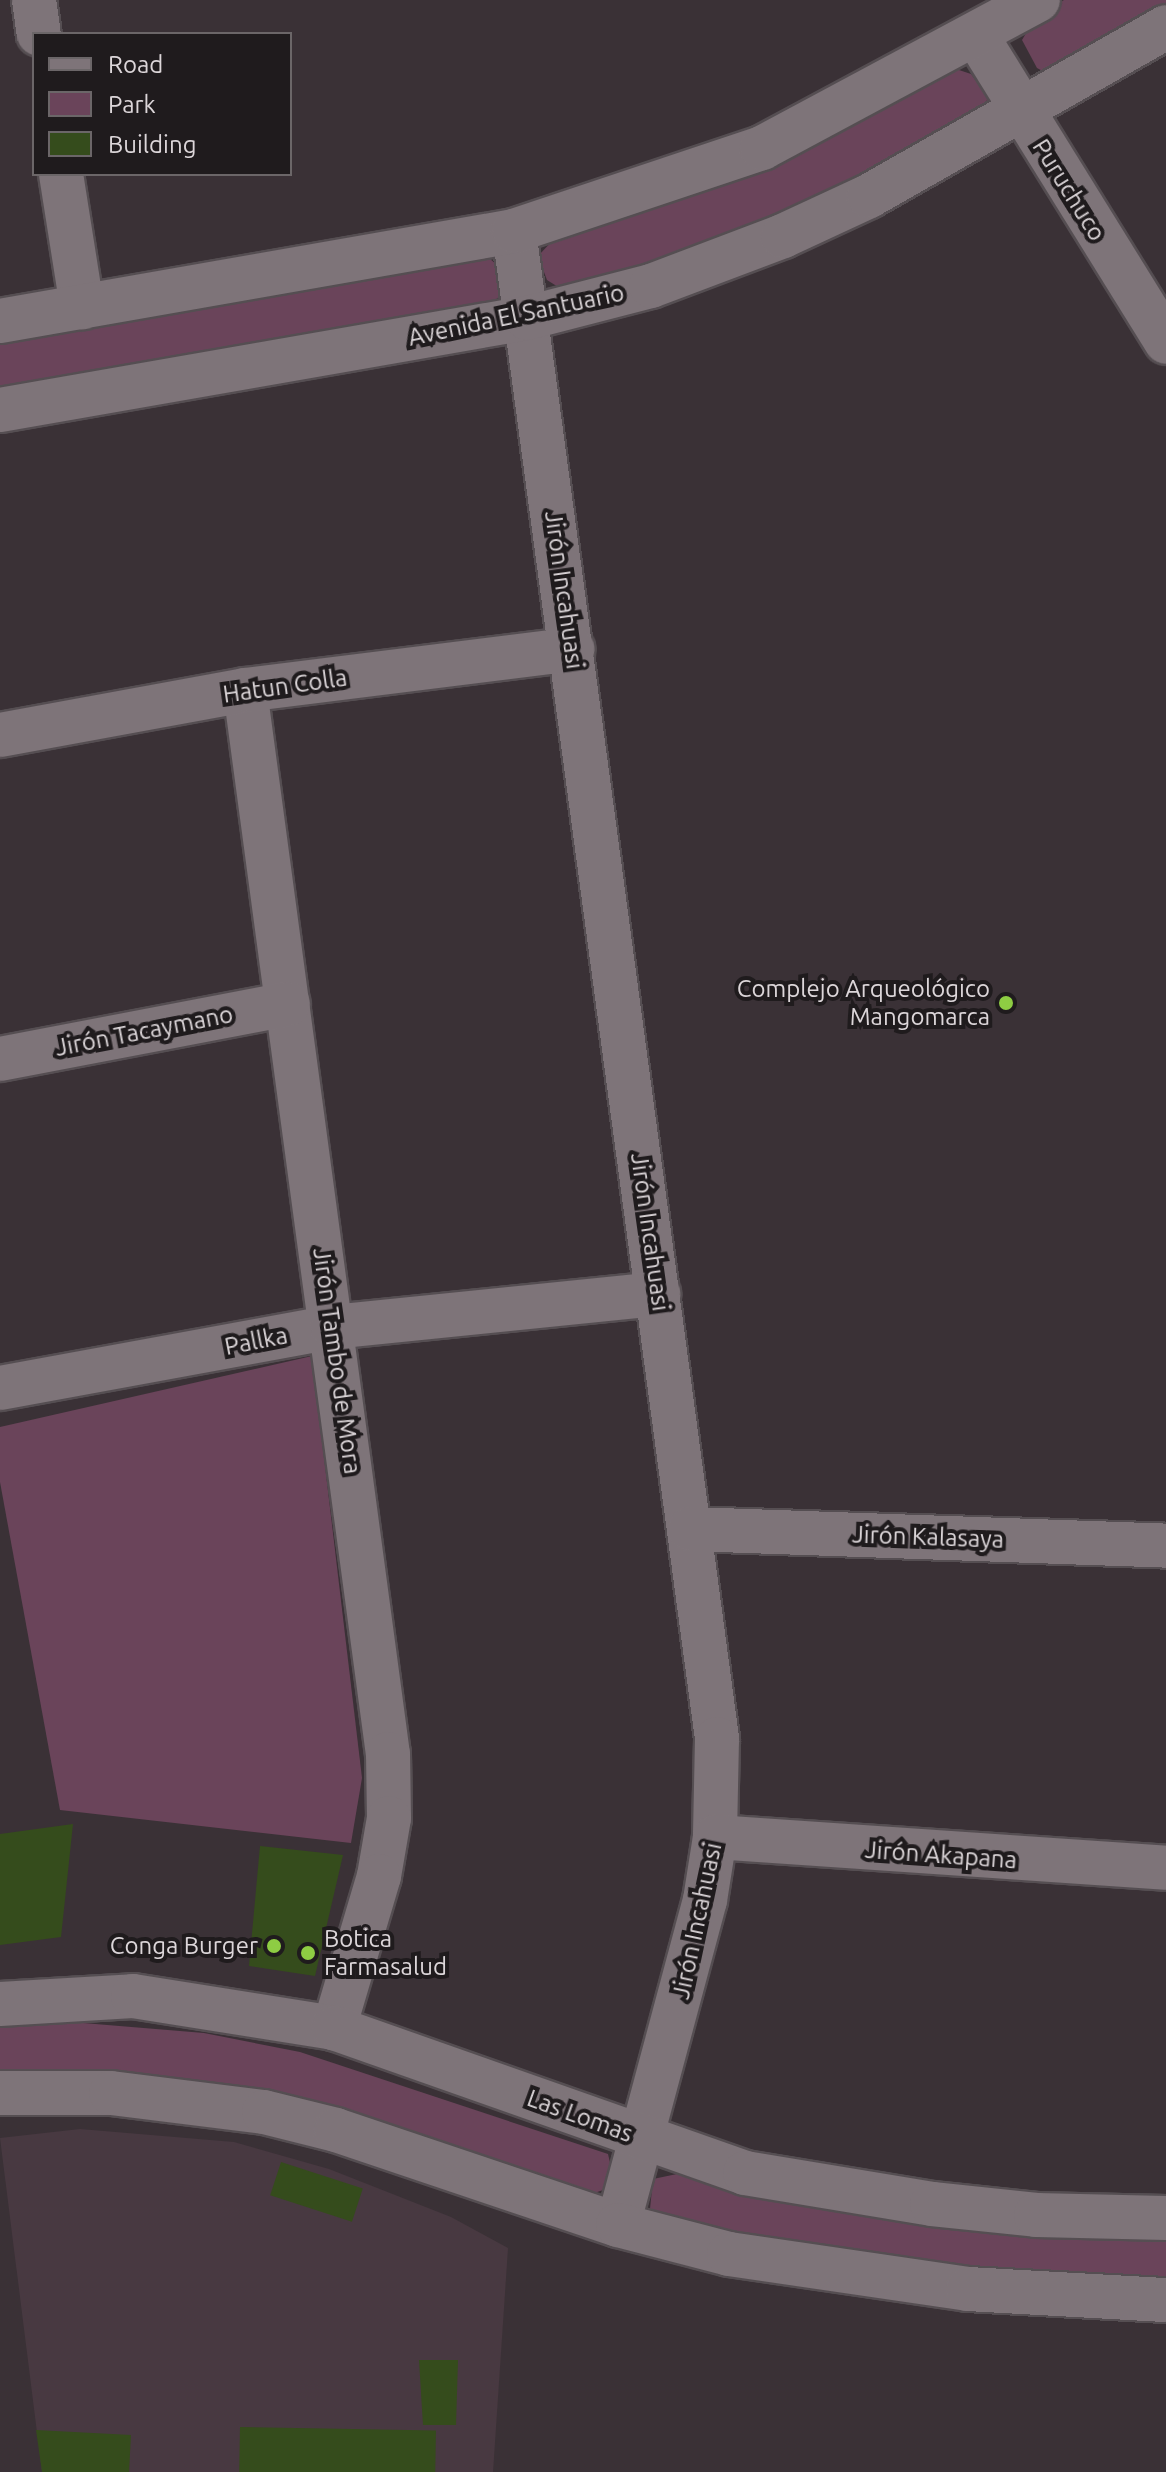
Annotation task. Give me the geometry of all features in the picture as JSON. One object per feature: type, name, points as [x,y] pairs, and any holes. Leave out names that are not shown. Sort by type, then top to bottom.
[{"type":"street","points":[[34,0],[39,32]]},
{"type":"street","points":[[0,321],[514,231],[762,148],[1038,0]]},
{"type":"street","name":"Avenida El Santuario","points":[[0,410],[527,318],[651,286],[783,236],[869,196],[1166,27]]},
{"type":"street","name":"Puruchuco","points":[[976,35],[1019,111],[1166,342]]},
{"type":"street","points":[[61,176],[82,307]]},
{"type":"street","name":"Jirón Incahuasi","points":[[514,231],[717,1739],[715,1837],[693,1959],[618,2225]]},
{"type":"street","name":"Hatun Colla","points":[[0,735],[245,690],[572,649]]},
{"type":"street","name":"Jirón Tambo de Mora","points":[[245,690],[388,1754],[389,1818],[379,1876],[334,2028]]},
{"type":"street","name":"Jirón Tacaymano","points":[[0,1059],[288,1004]]},
{"type":"street","name":"Pallka","points":[[0,1388],[333,1327],[658,1294]]},
{"type":"street","name":"Jirón Kalasaya","points":[[690,1529],[1166,1546]]},
{"type":"street","name":"Jirón Akapana","points":[[715,1837],[1166,1868]]},
{"type":"street","name":"Las Lomas","points":[[0,2004],[133,1996],[334,2028],[745,2173],[843,2193],[1036,2215],[1166,2218]]},
{"type":"street","points":[[0,2093],[111,2093],[264,2112],[336,2130],[618,2225],[729,2254],[846,2274],[1061,2297],[1166,2300]]},
{"type":"shaded area","points":[[80,2129],[234,2142],[329,2169],[451,2217],[508,2248],[493,2472],[42,2472],[0,2138]]},
{"type":"green space","points":[[1064,0],[1166,0],[1166,10],[1050,75],[1037,68],[1022,40],[1037,15]]},
{"type":"green space","points":[[953,68],[971,74],[988,97],[981,117],[710,249],[563,290],[547,280],[538,256],[555,238]]},
{"type":"green space","points":[[483,253],[496,264],[504,293],[485,308],[0,392],[0,341]]},
{"type":"green space","points":[[312,1356],[362,1778],[351,1843],[60,1810],[0,1482],[0,1427]]},
{"type":"green space","points":[[59,2021],[204,2033],[300,2052],[608,2154],[611,2167],[603,2190],[586,2196],[0,2076],[0,2026]]},
{"type":"green space","points":[[677,2174],[756,2190],[1166,2234],[1166,2282],[973,2272],[659,2221],[650,2209],[653,2179]]},
{"type":"building","points":[[73,1824],[61,1937],[0,1945],[0,1834]]},
{"type":"building","points":[[260,1846],[343,1855],[315,1976],[249,1966]]},
{"type":"building","points":[[281,2162],[363,2189],[352,2222],[270,2195]]},
{"type":"building","points":[[419,2360],[458,2360],[456,2425],[423,2425]]},
{"type":"building","points":[[240,2427],[436,2430],[435,2472],[239,2472]]},
{"type":"building","points":[[36,2430],[131,2435],[129,2472],[42,2472]]},
{"type":"place","name":"Complejo Arqueológico Mangomarca","points":[[1006,1003]]},
{"type":"place","name":"Conga Burger","points":[[274,1946]]},
{"type":"place","name":"Botica Farmasalud","points":[[308,1953]]}]
